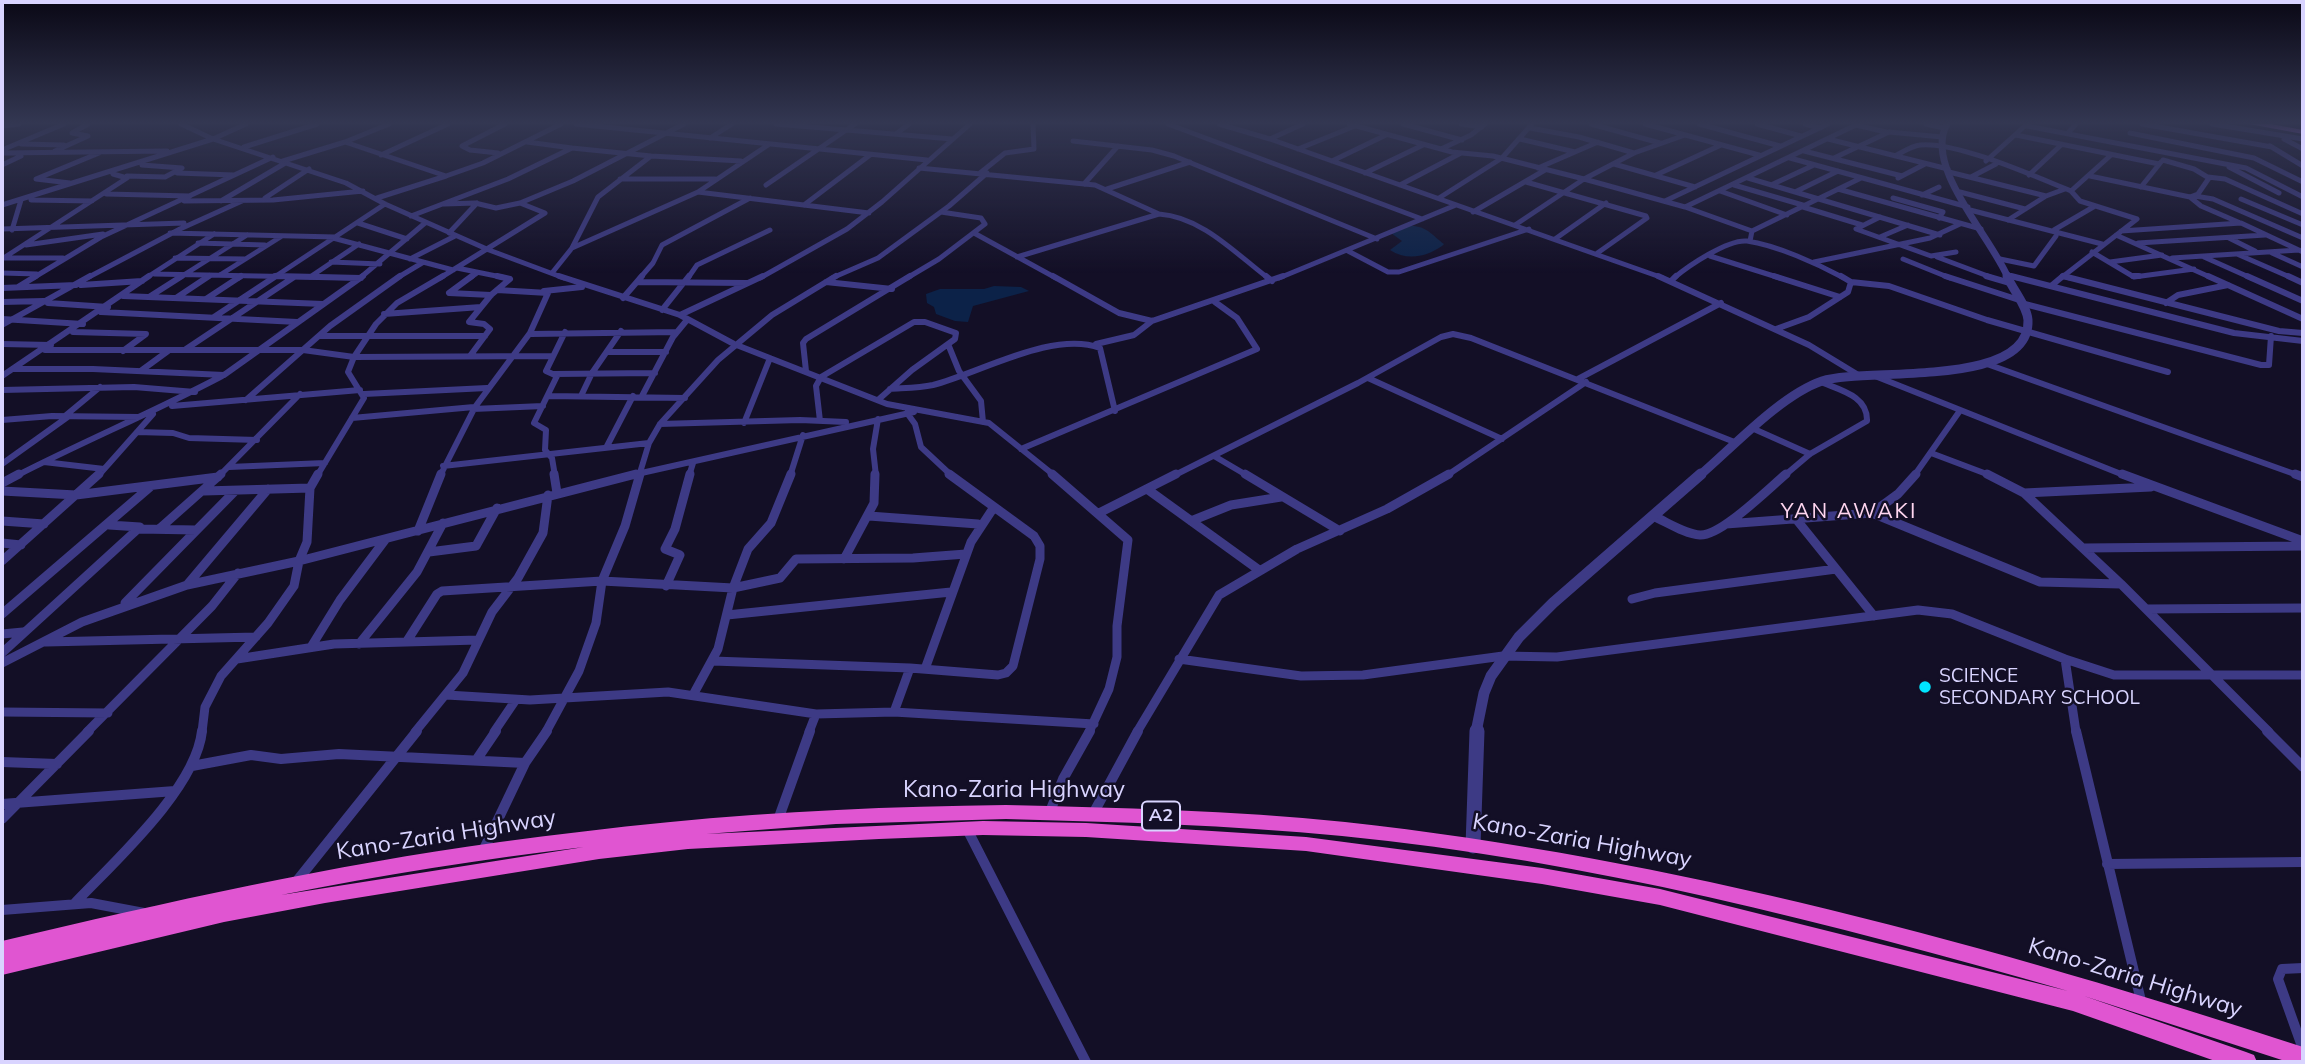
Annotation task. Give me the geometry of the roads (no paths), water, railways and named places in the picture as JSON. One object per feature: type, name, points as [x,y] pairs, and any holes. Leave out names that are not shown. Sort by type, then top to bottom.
[{"type":"highway","name":"Kano-Zaria Highway","points":[[2,950],[148,915],[294,885],[483,852],[778,820],[914,813],[1093,814],[1216,819],[1329,828],[1472,846],[1597,866],[1839,919],[2014,966],[2303,1057]]},
{"type":"highway","name":"Kano-Zaria Highway","points":[[2,966],[237,912],[408,880],[543,860],[688,842],[967,829],[1086,830],[1306,844],[1542,876],[1660,897],[2073,1002],[2246,1062]]},
{"type":"street","points":[[49,174],[36,179],[72,184]]},
{"type":"street","points":[[2,205],[107,174]]},
{"type":"street","points":[[113,174],[164,177],[172,174]]},
{"type":"street","points":[[214,174],[235,174]]},
{"type":"street","points":[[18,286],[108,234],[184,201],[235,174]]},
{"type":"street","points":[[221,201],[265,174]]},
{"type":"street","points":[[262,200],[302,174]]},
{"type":"street","points":[[320,174],[489,250],[588,287],[680,316],[734,344],[878,400],[920,411],[983,422],[1021,449],[1099,513],[1128,540],[1117,626],[1115,668],[1109,690],[1094,724],[1063,779],[1049,814]]},
{"type":"street","points":[[439,174],[446,176]]},
{"type":"street","points":[[377,198],[452,174]]},
{"type":"street","points":[[411,216],[519,174]]},
{"type":"street","points":[[438,204],[477,203],[496,208],[520,203],[587,174]]},
{"type":"street","points":[[552,273],[572,248],[598,197],[627,174]]},
{"type":"street","points":[[572,248],[698,192],[723,174]]},
{"type":"street","points":[[766,184],[781,174]]},
{"type":"street","points":[[804,205],[845,174]]},
{"type":"street","points":[[680,316],[828,241],[869,213],[913,174]]},
{"type":"street","points":[[483,852],[525,763],[552,724],[579,671],[596,623],[602,581],[625,526],[649,443],[660,424],[734,344],[788,302],[823,282],[878,258],[941,212],[982,174]]},
{"type":"street","points":[[989,174],[1107,189],[1158,214]]},
{"type":"street","points":[[1084,184],[1093,174]]},
{"type":"street","points":[[1107,189],[1154,174]]},
{"type":"street","points":[[1218,174],[1377,239]]},
{"type":"street","points":[[1301,174],[1422,219]]},
{"type":"street","points":[[1367,174],[1671,281],[1825,353],[1860,376]]},
{"type":"street","points":[[1400,185],[1422,174]]},
{"type":"street","points":[[1439,198],[1477,174]]},
{"type":"street","points":[[1473,212],[1536,174]]},
{"type":"street","points":[[1562,174],[1685,207],[1752,231],[1861,178]]},
{"type":"street","points":[[1515,225],[1595,174]]},
{"type":"street","points":[[1651,174],[1695,187]]},
{"type":"street","points":[[1665,201],[1723,174]]},
{"type":"street","points":[[1685,207],[1757,174]]},
{"type":"street","points":[[1772,185],[1796,174]]},
{"type":"street","points":[[1795,192],[1833,174]]},
{"type":"street","points":[[1847,174],[2007,220],[2102,244]]},
{"type":"street","points":[[1893,174],[1902,176]]},
{"type":"street","points":[[1886,185],[1906,174]]},
{"type":"street","points":[[1472,846],[1480,705],[1490,677],[1503,656],[1532,622],[1787,400],[1821,382],[1860,376],[1941,372],[1987,363],[2019,348],[2028,332],[2027,316],[2000,259],[1950,174]]},
{"type":"street","points":[[1960,174],[2046,196]]},
{"type":"street","points":[[1971,177],[1977,174]]},
{"type":"street","points":[[2025,174],[2068,190],[2078,201],[2137,218],[2051,286]]},
{"type":"street","points":[[2007,220],[2046,196],[2068,190],[2092,174]]},
{"type":"street","points":[[2141,187],[2152,174]]},
{"type":"street","points":[[2202,174],[2225,179],[2303,214]]},
{"type":"street","points":[[2242,174],[2279,193]]},
{"type":"street","points":[[2261,174],[2303,197]]},
{"type":"street","points":[[2286,174],[2303,182]]},
{"type":"street","points":[[2,256],[106,194],[125,181],[127,176]]},
{"type":"street","points":[[2090,176],[2213,199],[2303,238]]},
{"type":"street","points":[[2193,196],[2208,177]]},
{"type":"street","points":[[1748,178],[1940,235]]},
{"type":"street","points":[[620,179],[715,179]]},
{"type":"street","points":[[1526,181],[1643,213],[1647,218],[1596,254]]},
{"type":"street","points":[[1734,185],[1862,225]]},
{"type":"street","points":[[1982,198],[2001,185]]},
{"type":"street","points":[[1922,195],[1939,187]]},
{"type":"street","points":[[1838,189],[1980,229]]},
{"type":"street","points":[[184,201],[262,200],[363,191]]},
{"type":"street","points":[[1720,191],[1787,215]]},
{"type":"street","points":[[698,192],[869,213]]},
{"type":"street","points":[[1960,192],[2025,209]]},
{"type":"street","points":[[106,194],[192,196]]},
{"type":"street","points":[[2193,196],[2201,206],[2302,251]]},
{"type":"street","points":[[623,298],[653,263],[662,245],[750,198]]},
{"type":"street","points":[[1893,198],[1943,212],[1939,218]]},
{"type":"street","points":[[2241,199],[2303,225]]},
{"type":"street","points":[[21,201],[94,201]]},
{"type":"street","points":[[2,238],[14,230],[21,201]]},
{"type":"street","points":[[2,326],[186,223],[242,201]]},
{"type":"street","points":[[410,259],[452,234],[477,203]]},
{"type":"street","points":[[362,392],[348,372],[354,357],[384,314],[407,296],[489,250],[545,212],[520,203]]},
{"type":"street","points":[[1555,239],[1606,203]]},
{"type":"street","points":[[214,317],[385,204]]},
{"type":"street","points":[[890,389],[931,386],[1061,344],[1096,344],[1134,335],[1152,321],[1272,281],[1456,205]]},
{"type":"street","points":[[2000,259],[2034,266],[2042,259],[2055,233],[2095,206]]},
{"type":"street","points":[[806,371],[803,343],[806,339],[892,289],[985,224],[981,218],[941,212]]},
{"type":"street","points":[[1017,257],[1158,214],[1172,214],[1193,222],[1272,281]]},
{"type":"street","points":[[1881,217],[1856,229],[1978,274],[2051,286],[2234,333],[2303,341]]},
{"type":"street","points":[[358,222],[407,239]]},
{"type":"street","points":[[2,229],[186,223]]},
{"type":"street","points":[[2,483],[155,412],[224,375],[380,264],[425,223]]},
{"type":"street","points":[[2118,233],[2241,223]]},
{"type":"street","points":[[1814,262],[1940,235],[1960,224]]},
{"type":"street","points":[[1880,237],[1909,225]]},
{"type":"street","points":[[1348,251],[1388,272],[1399,272],[1529,229]]},
{"type":"street","points":[[662,310],[697,265],[770,230]]},
{"type":"street","points":[[1749,241],[1752,231]]},
{"type":"street","points":[[167,233],[334,238],[422,263],[510,279],[494,292],[469,322],[490,329],[470,356]]},
{"type":"street","points":[[974,233],[1119,313],[1152,321]]},
{"type":"street","points":[[2118,233],[2303,319]]},
{"type":"street","points":[[20,247],[108,234]]},
{"type":"street","points":[[6,373],[73,332],[175,258],[214,234]]},
{"type":"street","points":[[149,297],[247,235]]},
{"type":"street","points":[[2135,243],[2268,235]]},
{"type":"street","points":[[220,275],[282,236]]},
{"type":"street","points":[[2227,238],[2258,252]]},
{"type":"street","points":[[1671,281],[1687,267],[1739,241],[1749,241],[1814,262],[1851,282],[1889,286],[2028,332],[2168,372]]},
{"type":"street","points":[[198,243],[267,245]]},
{"type":"street","points":[[310,277],[359,244]]},
{"type":"street","points":[[2169,258],[2302,251]]},
{"type":"street","points":[[1935,256],[1956,252]]},
{"type":"street","points":[[2092,252],[2138,277],[2195,269]]},
{"type":"street","points":[[2269,252],[2303,267]]},
{"type":"street","points":[[2234,253],[2303,283]]},
{"type":"street","points":[[2110,262],[2162,255]]},
{"type":"street","points":[[2,256],[65,258]]},
{"type":"street","points":[[1710,256],[1840,297]]},
{"type":"street","points":[[2201,256],[2303,301]]},
{"type":"street","points":[[175,258],[245,258]]},
{"type":"street","points":[[1903,259],[1949,279],[2020,302],[2261,365],[2269,365],[2271,336]]},
{"type":"street","points":[[331,262],[380,264]]},
{"type":"street","points":[[246,400],[372,293],[422,263]]},
{"type":"street","points":[[477,272],[449,293],[588,287]]},
{"type":"street","points":[[2,273],[38,274]]},
{"type":"street","points":[[154,274],[360,278]]},
{"type":"street","points":[[176,298],[210,275]]},
{"type":"street","points":[[206,299],[242,275]]},
{"type":"street","points":[[186,349],[294,276]]},
{"type":"street","points":[[2062,276],[2279,331],[2303,333]]},
{"type":"street","points":[[2,288],[144,281]]},
{"type":"street","points":[[638,282],[749,283]]},
{"type":"street","points":[[823,282],[892,289]]},
{"type":"street","points":[[1776,329],[1809,317],[1848,292],[1851,282]]},
{"type":"street","points":[[2166,303],[2178,295],[2228,285]]},
{"type":"street","points":[[418,531],[443,466],[474,408],[531,334],[545,306],[548,293],[544,291]]},
{"type":"street","points":[[123,296],[324,304]]},
{"type":"street","points":[[2,302],[47,302],[107,307]]},
{"type":"street","points":[[1021,449],[1257,349],[1237,318],[1214,302]]},
{"type":"street","points":[[1093,814],[1213,601],[1259,570],[1440,480],[1502,439],[1582,380],[1721,303]]},
{"type":"street","points":[[384,314],[481,307]]},
{"type":"street","points":[[101,312],[297,322]]},
{"type":"street","points":[[2,319],[83,324]]},
{"type":"street","points":[[642,396],[677,332],[687,320]]},
{"type":"street","points":[[820,421],[816,386],[821,377],[914,322],[925,322],[955,332],[957,336],[948,344],[878,400]]},
{"type":"street","points":[[582,396],[592,373],[621,331]]},
{"type":"street","points":[[73,332],[146,334],[123,351]]},
{"type":"street","points":[[547,374],[552,356],[565,332]]},
{"type":"street","points":[[531,334],[677,332]]},
{"type":"street","points":[[1099,513],[1368,378],[1421,347],[1453,334],[1471,338],[1582,380],[1737,443]]},
{"type":"street","points":[[319,336],[485,336]]},
{"type":"street","points":[[2,344],[123,351],[303,349],[354,357],[552,356]]},
{"type":"street","points":[[948,344],[963,377],[981,399],[986,413],[983,422]]},
{"type":"street","points":[[1096,344],[1100,348],[1115,411]]},
{"type":"street","points":[[142,370],[169,350]]},
{"type":"street","points":[[607,352],[666,352]]},
{"type":"street","points":[[744,423],[770,358]]},
{"type":"street","points":[[1987,363],[2303,477]]},
{"type":"street","points":[[6,373],[142,370],[224,375]]},
{"type":"street","points":[[547,374],[655,373]]},
{"type":"street","points":[[294,885],[463,673],[492,611],[510,588],[543,533],[552,494],[552,458],[545,450],[547,430],[534,423],[557,376],[547,374]]},
{"type":"street","points":[[1873,375],[1959,412],[2303,544]]},
{"type":"street","points":[[1368,378],[1502,439]]},
{"type":"street","points":[[1653,516],[1699,535],[1726,524],[1810,454],[1868,417],[1861,400],[1821,382]]},
{"type":"street","points":[[2,390],[100,387],[195,392]]},
{"type":"street","points":[[2,464],[67,416],[100,387]]},
{"type":"street","points":[[165,407],[300,394],[487,388]]},
{"type":"street","points":[[75,903],[176,791],[192,766],[201,744],[205,707],[210,694],[221,676],[290,593],[307,542],[310,488],[352,418],[362,392]]},
{"type":"street","points":[[159,529],[204,491],[300,394]]},
{"type":"street","points":[[549,396],[685,398]]},
{"type":"street","points":[[607,446],[633,396]]},
{"type":"street","points":[[352,418],[474,408],[543,406]]},
{"type":"street","points":[[2,663],[82,622],[187,585],[299,561],[639,473],[694,463],[858,422],[920,411]]},
{"type":"street","points":[[2,561],[104,469],[155,412]]},
{"type":"street","points":[[1726,524],[1872,513],[1882,508],[1931,453],[1959,412]]},
{"type":"street","points":[[713,662],[910,668],[998,675],[1006,673],[1013,666],[1041,559],[1041,545],[1026,529],[994,507],[919,446],[916,423],[907,413]]},
{"type":"street","points":[[2,420],[67,416],[144,417]]},
{"type":"street","points":[[844,559],[869,516],[876,481],[873,449],[878,419]]},
{"type":"street","points":[[660,424],[858,422]]},
{"type":"street","points":[[1754,429],[1810,454]]},
{"type":"street","points":[[137,432],[173,433],[189,438],[257,440]]},
{"type":"street","points":[[693,695],[713,662],[733,588],[748,549],[771,523],[788,484],[803,435]]},
{"type":"street","points":[[443,466],[649,443]]},
{"type":"street","points":[[1931,453],[1992,475],[2024,493],[2121,584],[2303,767]]},
{"type":"street","points":[[1214,456],[1340,531]]},
{"type":"street","points":[[44,462],[104,469]]},
{"type":"street","points":[[229,467],[325,463]]},
{"type":"street","points":[[666,586],[680,555],[665,550],[676,529],[694,463]]},
{"type":"street","points":[[2,491],[76,495],[218,477]]},
{"type":"street","points":[[2,614],[150,487]]},
{"type":"street","points":[[2024,493],[2153,487]]},
{"type":"street","points":[[204,491],[310,488]]},
{"type":"street","points":[[187,585],[268,489]]},
{"type":"street","points":[[1147,489],[1259,570]]},
{"type":"street","points":[[123,606],[235,491]]},
{"type":"street","points":[[1191,521],[1231,505],[1282,497]]},
{"type":"street","points":[[925,669],[971,535],[994,507]]},
{"type":"street","points":[[429,552],[478,545],[497,508]]},
{"type":"street","points":[[1872,513],[2026,578],[2050,584],[2121,584]]},
{"type":"street","points":[[869,516],[978,524]]},
{"type":"street","points":[[1796,519],[1874,616]]},
{"type":"street","points":[[2,521],[44,524]]},
{"type":"street","points":[[359,643],[393,603],[429,552],[443,523]]},
{"type":"street","points":[[109,524],[138,526],[139,529],[196,530]]},
{"type":"street","points":[[2,653],[139,529]]},
{"type":"street","points":[[310,647],[340,600],[385,539]]},
{"type":"street","points":[[2,543],[21,545]]},
{"type":"street","points":[[2084,548],[2303,544]]},
{"type":"street","points":[[407,641],[439,592],[602,581],[733,588],[779,578],[796,559],[966,554]]},
{"type":"street","points":[[1632,599],[1655,593],[1836,569]]},
{"type":"street","points":[[2,820],[212,606],[239,573]]},
{"type":"street","points":[[727,615],[950,592]]},
{"type":"street","points":[[2146,609],[2303,608]]},
{"type":"street","points":[[1179,659],[1301,676],[1363,675],[1503,656],[1557,657],[1918,610],[1952,614],[2095,671],[2128,677],[2303,675]]},
{"type":"street","points":[[2,634],[23,632]]},
{"type":"street","points":[[43,642],[178,641],[256,637]]},
{"type":"street","points":[[237,659],[310,647],[359,643],[478,640]]},
{"type":"street","points":[[2065,659],[2078,751],[2142,1005]]},
{"type":"street","points":[[894,712],[910,668]]},
{"type":"street","points":[[447,695],[515,701],[668,692],[816,714],[894,712],[1094,724]]},
{"type":"street","points":[[477,759],[515,701]]},
{"type":"street","points":[[2,712],[108,713]]},
{"type":"street","points":[[778,820],[816,714]]},
{"type":"street","points":[[192,766],[251,755],[281,759],[339,754],[525,763]]},
{"type":"street","points":[[2,762],[57,764]]},
{"type":"street","points":[[2,804],[176,791]]},
{"type":"street","points":[[967,829],[1086,1062]]},
{"type":"street","points":[[2107,864],[2303,862]]},
{"type":"street","points":[[2,910],[75,903],[121,905],[148,915]]},
{"type":"street","points":[[2303,968],[2282,969],[2278,979],[2303,1049]]},
{"type":"water","points":[[1409,226],[1424,229],[1444,244],[1430,253],[1416,256],[1403,256],[1390,250],[1402,241],[1391,233]]},
{"type":"water","points":[[994,286],[1021,287],[1029,291],[973,306],[968,322],[955,321],[936,314],[934,307],[927,303],[926,294],[940,289],[984,289]]},
{"type":"place","name":"SCIENCE SECONDARY SCHOOL","points":[[1925,687]]},
{"type":"district","name":"YAN AWAKI","points":[[1849,512]]}]
